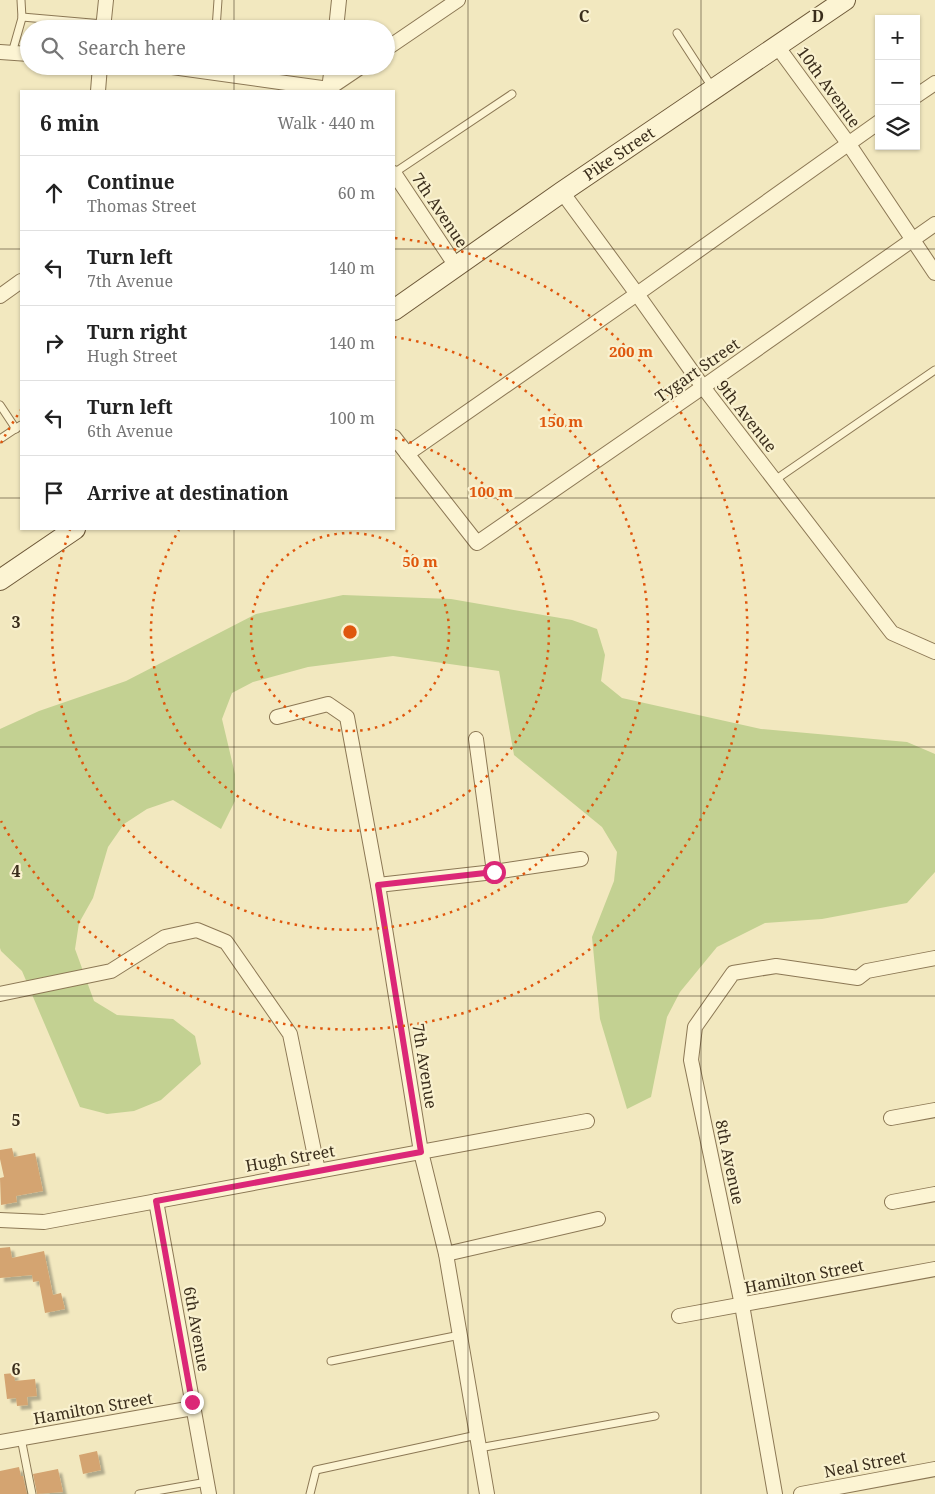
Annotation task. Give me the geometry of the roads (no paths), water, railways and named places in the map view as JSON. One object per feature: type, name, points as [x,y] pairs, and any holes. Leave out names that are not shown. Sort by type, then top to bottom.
[{"type":"main road","name":"Pike Street","points":[[395,309],[562,192],[845,0]]},
{"type":"main road","points":[[0,580],[74,530]]},
{"type":"street","points":[[104,20],[106,0]]},
{"type":"street","points":[[337,20],[339,0]]},
{"type":"street","points":[[395,43],[458,0]]},
{"type":"street","name":"10th Avenue","points":[[777,46],[848,143],[935,273]]},
{"type":"street","points":[[6,53],[20,54]]},
{"type":"street","points":[[98,90],[99,75]]},
{"type":"street","points":[[242,75],[328,90],[349,75]]},
{"type":"street","points":[[328,90],[330,75]]},
{"type":"street","points":[[920,93],[935,84]]},
{"type":"street","points":[[395,438],[407,454],[638,294],[875,125]]},
{"type":"street","name":"7th Avenue","points":[[395,174],[456,266]]},
{"type":"street","name":"9th Avenue","points":[[562,192],[638,294],[703,387],[892,633],[935,652]]},
{"type":"street","name":"Tygart Street","points":[[407,454],[477,542],[703,387],[935,224]]},
{"type":"street","points":[[0,296],[20,282]]},
{"type":"street","name":"7th Avenue","points":[[277,717],[328,704],[347,717],[378,885],[421,1152],[446,1254],[487,1494]]},
{"type":"street","points":[[476,739],[494,872]]},
{"type":"street","points":[[378,885],[494,872],[581,859]]},
{"type":"street","points":[[0,994],[111,972],[165,937],[197,930],[226,942],[290,1034],[318,1171]]},
{"type":"street","name":"8th Avenue","points":[[775,1494],[742,1306],[691,1060],[695,1026],[733,973],[776,966],[858,978],[867,972],[935,958]]},
{"type":"street","points":[[892,1118],[935,1110]]},
{"type":"street","name":"Hugh Street","points":[[0,1220],[44,1222],[587,1121]]},
{"type":"street","points":[[892,1202],[935,1194]]},
{"type":"street","name":"6th Avenue","points":[[156,1201],[208,1488]]},
{"type":"street","points":[[446,1254],[598,1219]]},
{"type":"street","name":"Hamilton Street","points":[[679,1316],[742,1306],[935,1269]]},
{"type":"street","name":"Hamilton Street","points":[[0,1442],[193,1408]]},
{"type":"street","name":"Neal Street","points":[[801,1494],[935,1469]]},
{"type":"lane","points":[[21,0],[21,20]]},
{"type":"lane","points":[[217,20],[218,0]]},
{"type":"lane","points":[[22,17],[46,20]]},
{"type":"lane","points":[[6,53],[20,22]]},
{"type":"lane","points":[[677,33],[714,90]]},
{"type":"lane","points":[[395,172],[512,94]]},
{"type":"lane","points":[[774,480],[935,370]]},
{"type":"lane","points":[[0,405],[19,427],[0,439]]},
{"type":"lane","points":[[331,1361],[460,1335]]},
{"type":"lane","points":[[310,1494],[316,1470],[478,1442],[655,1416]]},
{"type":"lane","points":[[21,1438],[32,1494]]},
{"type":"lane","points":[[139,1494],[208,1488]]}]
